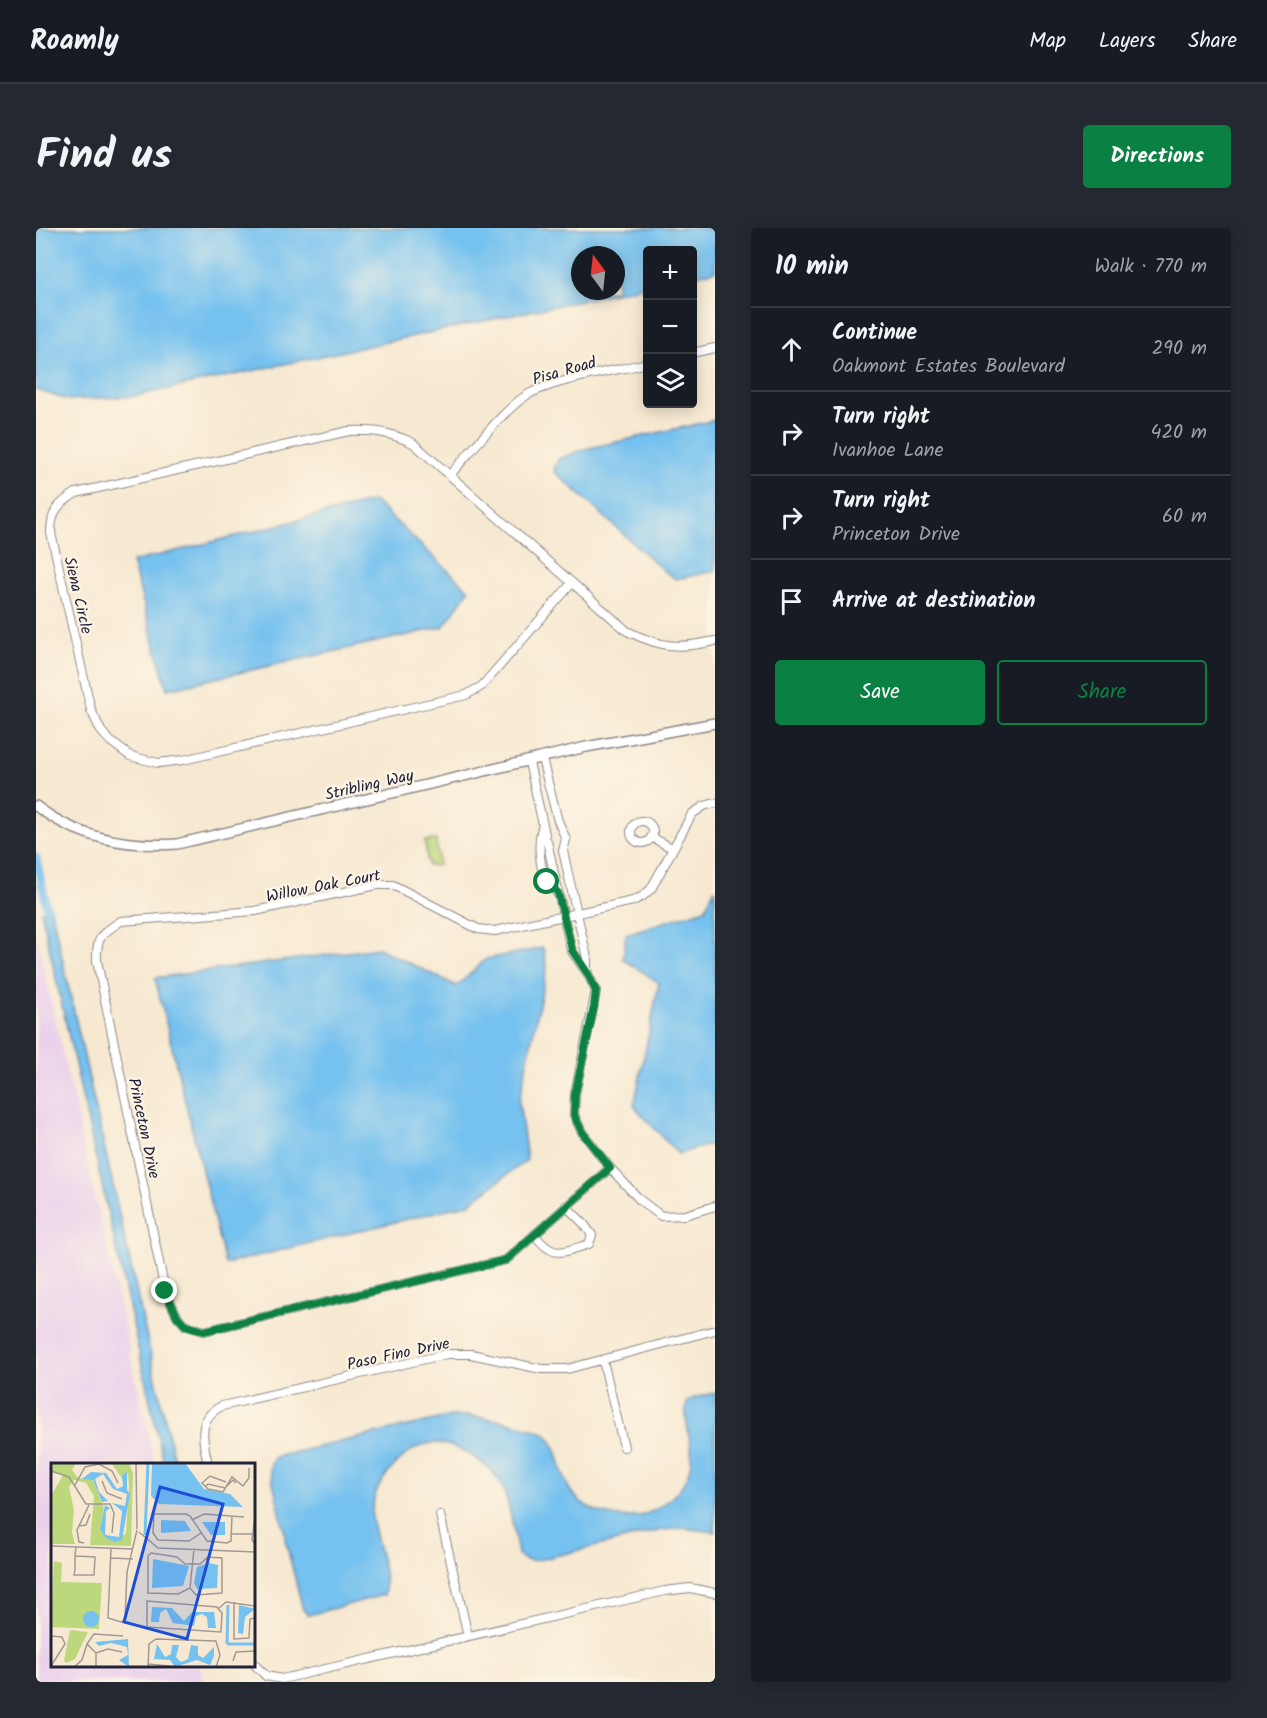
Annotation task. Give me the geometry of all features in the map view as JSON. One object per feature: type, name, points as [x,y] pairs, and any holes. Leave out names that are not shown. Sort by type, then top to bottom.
[{"type":"street","points":[[697,352],[715,348]]},
{"type":"street","name":"Pisa Road","points":[[450,475],[525,396],[554,385],[643,364]]},
{"type":"street","name":"Siena Circle","points":[[572,583],[482,686],[466,695],[183,760],[158,763],[130,756],[110,741],[101,731],[91,710],[51,533],[51,520],[60,503],[76,493],[349,431],[372,430],[392,433],[413,443],[627,631],[650,643],[674,647],[715,641]]},
{"type":"street","name":"Stribling Way","points":[[36,806],[72,828],[97,837],[133,844],[177,844],[586,747],[715,723]]},
{"type":"street","points":[[542,759],[558,821],[566,839],[563,851],[587,958],[588,974]]},
{"type":"street","points":[[529,762],[562,916],[572,950],[596,991],[575,1094],[574,1115],[582,1132],[610,1168],[640,1200],[661,1216],[685,1215],[715,1206]]},
{"type":"street","name":"Willow Oak Court","points":[[102,933],[121,921],[255,911],[377,885],[393,885],[478,929],[495,931],[576,914],[643,896],[651,888],[692,814],[704,806],[715,803]]},
{"type":"street","points":[[543,825],[539,835],[540,852],[547,882],[558,893]]},
{"type":"street","points":[[651,837],[672,848]]},
{"type":"street","points":[[540,852],[564,847]]},
{"type":"street","name":"Princeton Drive","points":[[102,933],[96,946],[97,961],[165,1291],[177,1316],[185,1325],[204,1331],[506,1260],[535,1234]]},
{"type":"street","points":[[566,1206],[592,1235],[589,1244],[555,1252],[544,1247],[535,1234],[566,1206],[610,1168]]},
{"type":"street","name":"Paso Fino Drive","points":[[208,1463],[202,1436],[204,1425],[212,1412],[222,1406],[447,1354],[477,1355],[526,1367],[552,1370],[577,1368],[715,1330]]},
{"type":"street","points":[[603,1360],[624,1447]]},
{"type":"street","points":[[440,1515],[468,1636]]},
{"type":"street","points":[[255,1665],[266,1676],[282,1679],[665,1591],[690,1588],[715,1593]]},
{"type":"shaded area","points":[[36,933],[155,1463],[51,1463],[51,1667],[200,1667],[204,1682],[36,1682]]},
{"type":"green space","points":[[436,840],[439,865],[428,866],[425,841]]},
{"type":"water","points":[[36,228],[715,228],[715,271],[697,275],[697,246],[643,246],[643,287],[625,291],[625,246],[571,246],[571,300],[582,300],[136,396],[68,400],[36,390]]},
{"type":"water","points":[[715,420],[715,571],[676,579],[665,572],[554,471],[558,459],[585,449]]},
{"type":"water","points":[[374,501],[469,590],[443,627],[167,689],[132,562]]},
{"type":"water","points":[[715,888],[715,1143],[678,1154],[634,1106],[659,983],[623,959],[626,934],[705,909]]},
{"type":"water","points":[[51,908],[175,1463],[164,1463],[41,911]]},
{"type":"water","points":[[378,948],[457,986],[486,959],[543,948],[547,967],[519,1101],[527,1160],[468,1204],[225,1264],[155,978]]},
{"type":"water","points":[[715,1393],[715,1532],[682,1528],[663,1530],[543,1559],[526,1560],[518,1554],[506,1498],[494,1474],[478,1460],[457,1448],[436,1443],[426,1444],[411,1451],[396,1464],[375,1495],[372,1520],[384,1571],[384,1595],[309,1615],[303,1610],[270,1469],[275,1457],[451,1416],[499,1420],[546,1434],[555,1447],[568,1486],[585,1505],[612,1516],[639,1516],[655,1510],[670,1500],[682,1486],[691,1462],[691,1444],[686,1420],[687,1403],[694,1398]]},
{"type":"waterway","points":[[36,857],[49,917]]},
{"type":"waterway","points":[[36,886],[42,884]]},
{"type":"route","points":[[165,1291],[177,1316],[185,1325],[204,1331],[506,1260],[610,1168],[582,1132],[574,1115],[575,1094],[596,991],[572,950],[558,893],[547,882]]}]
